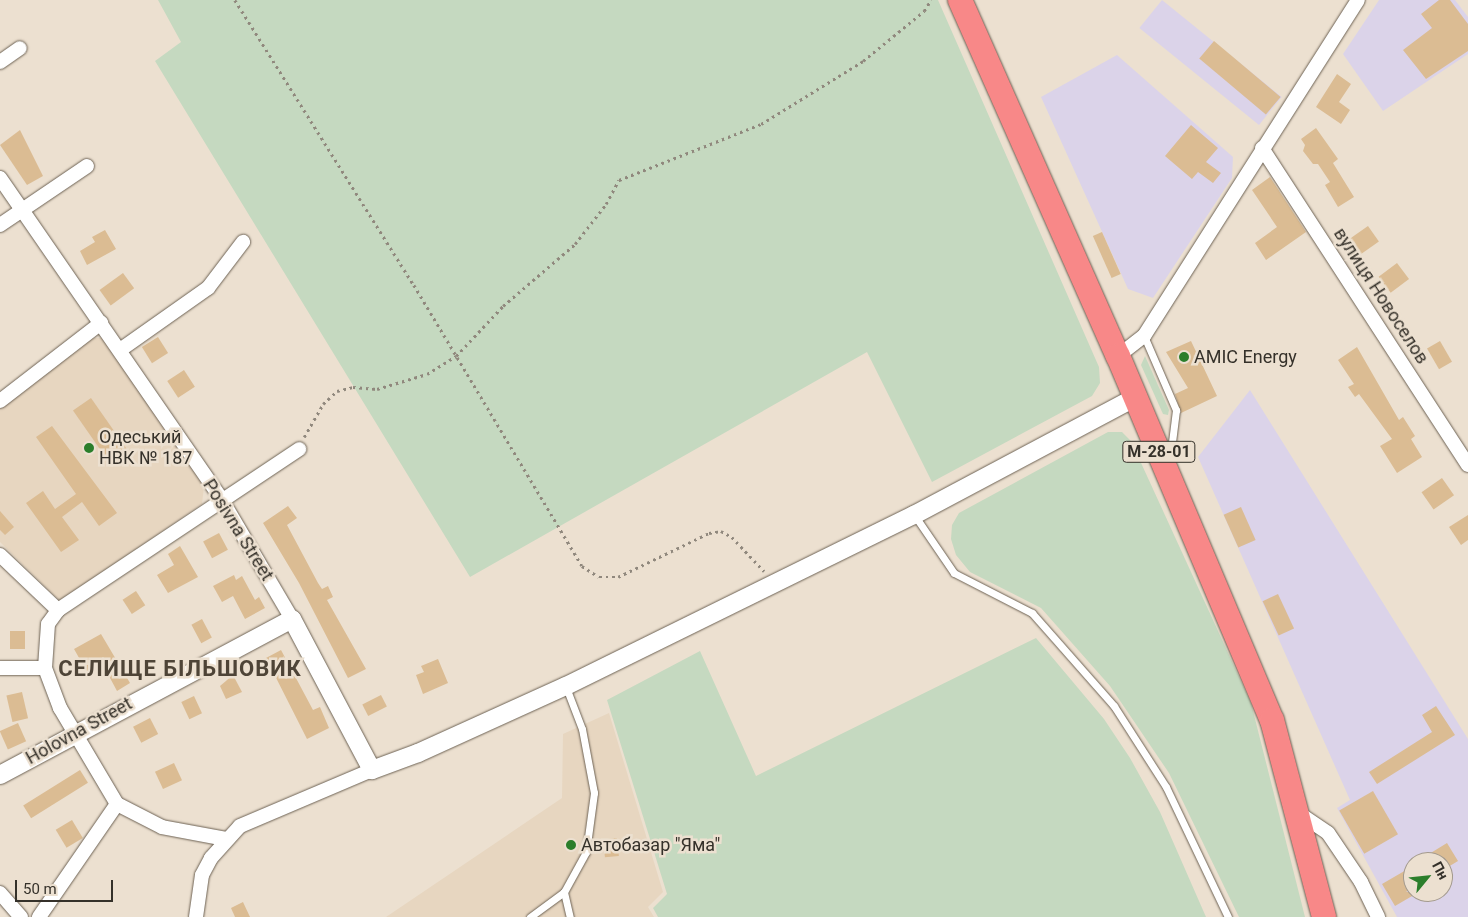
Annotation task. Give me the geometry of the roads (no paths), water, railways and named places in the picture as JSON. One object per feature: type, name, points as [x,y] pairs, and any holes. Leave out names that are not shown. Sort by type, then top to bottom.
[{"type":"highway","name":"М-28-01","points":[[960,0],[1136,397],[1272,720],[1324,917]]},
{"type":"street","points":[[1118,356],[1144,336],[1358,0]]},
{"type":"street","points":[[0,62],[20,48]]},
{"type":"street","name":"вулиця Новоселов","points":[[1262,148],[1468,465]]},
{"type":"street","points":[[0,225],[87,166]]},
{"type":"street","name":"Posivna Street","points":[[0,178],[222,500],[292,619],[372,770]]},
{"type":"street","points":[[120,350],[208,288],[243,242]]},
{"type":"street","points":[[0,401],[101,323]]},
{"type":"street","points":[[196,917],[202,875],[226,840],[263,814],[418,753],[566,686],[914,515],[1136,397]]},
{"type":"street","points":[[226,840],[162,827],[117,804],[73,733],[45,668],[48,624],[58,610],[299,449]]},
{"type":"street","points":[[0,555],[58,610]]},
{"type":"street","name":"Holovna Street","points":[[0,775],[73,733],[292,619]]},
{"type":"street","points":[[0,668],[45,668]]},
{"type":"street","points":[[39,917],[117,804]]},
{"type":"street","points":[[1297,812],[1328,833],[1362,882],[1378,917]]},
{"type":"street","points":[[0,893],[21,917]]},
{"type":"lane","points":[[1144,336],[1176,410],[1167,471]]},
{"type":"lane","points":[[914,515],[954,573],[1032,613],[1114,706],[1166,787],[1228,917]]},
{"type":"lane","points":[[530,917],[564,892],[586,852],[594,793],[582,729],[566,686]]},
{"type":"lane","points":[[564,892],[570,917]]},
{"type":"place","name":"AMIC Energy","points":[[1184,357]]},
{"type":"place","name":"Одеський НВК № 187","points":[[89,448]]},
{"type":"place","name":"Автобазар \"Яма\"","points":[[571,845]]},
{"type":"district","name":"СЕЛИЩЕ БІЛЬШОВИК","points":[[180,669]]}]
